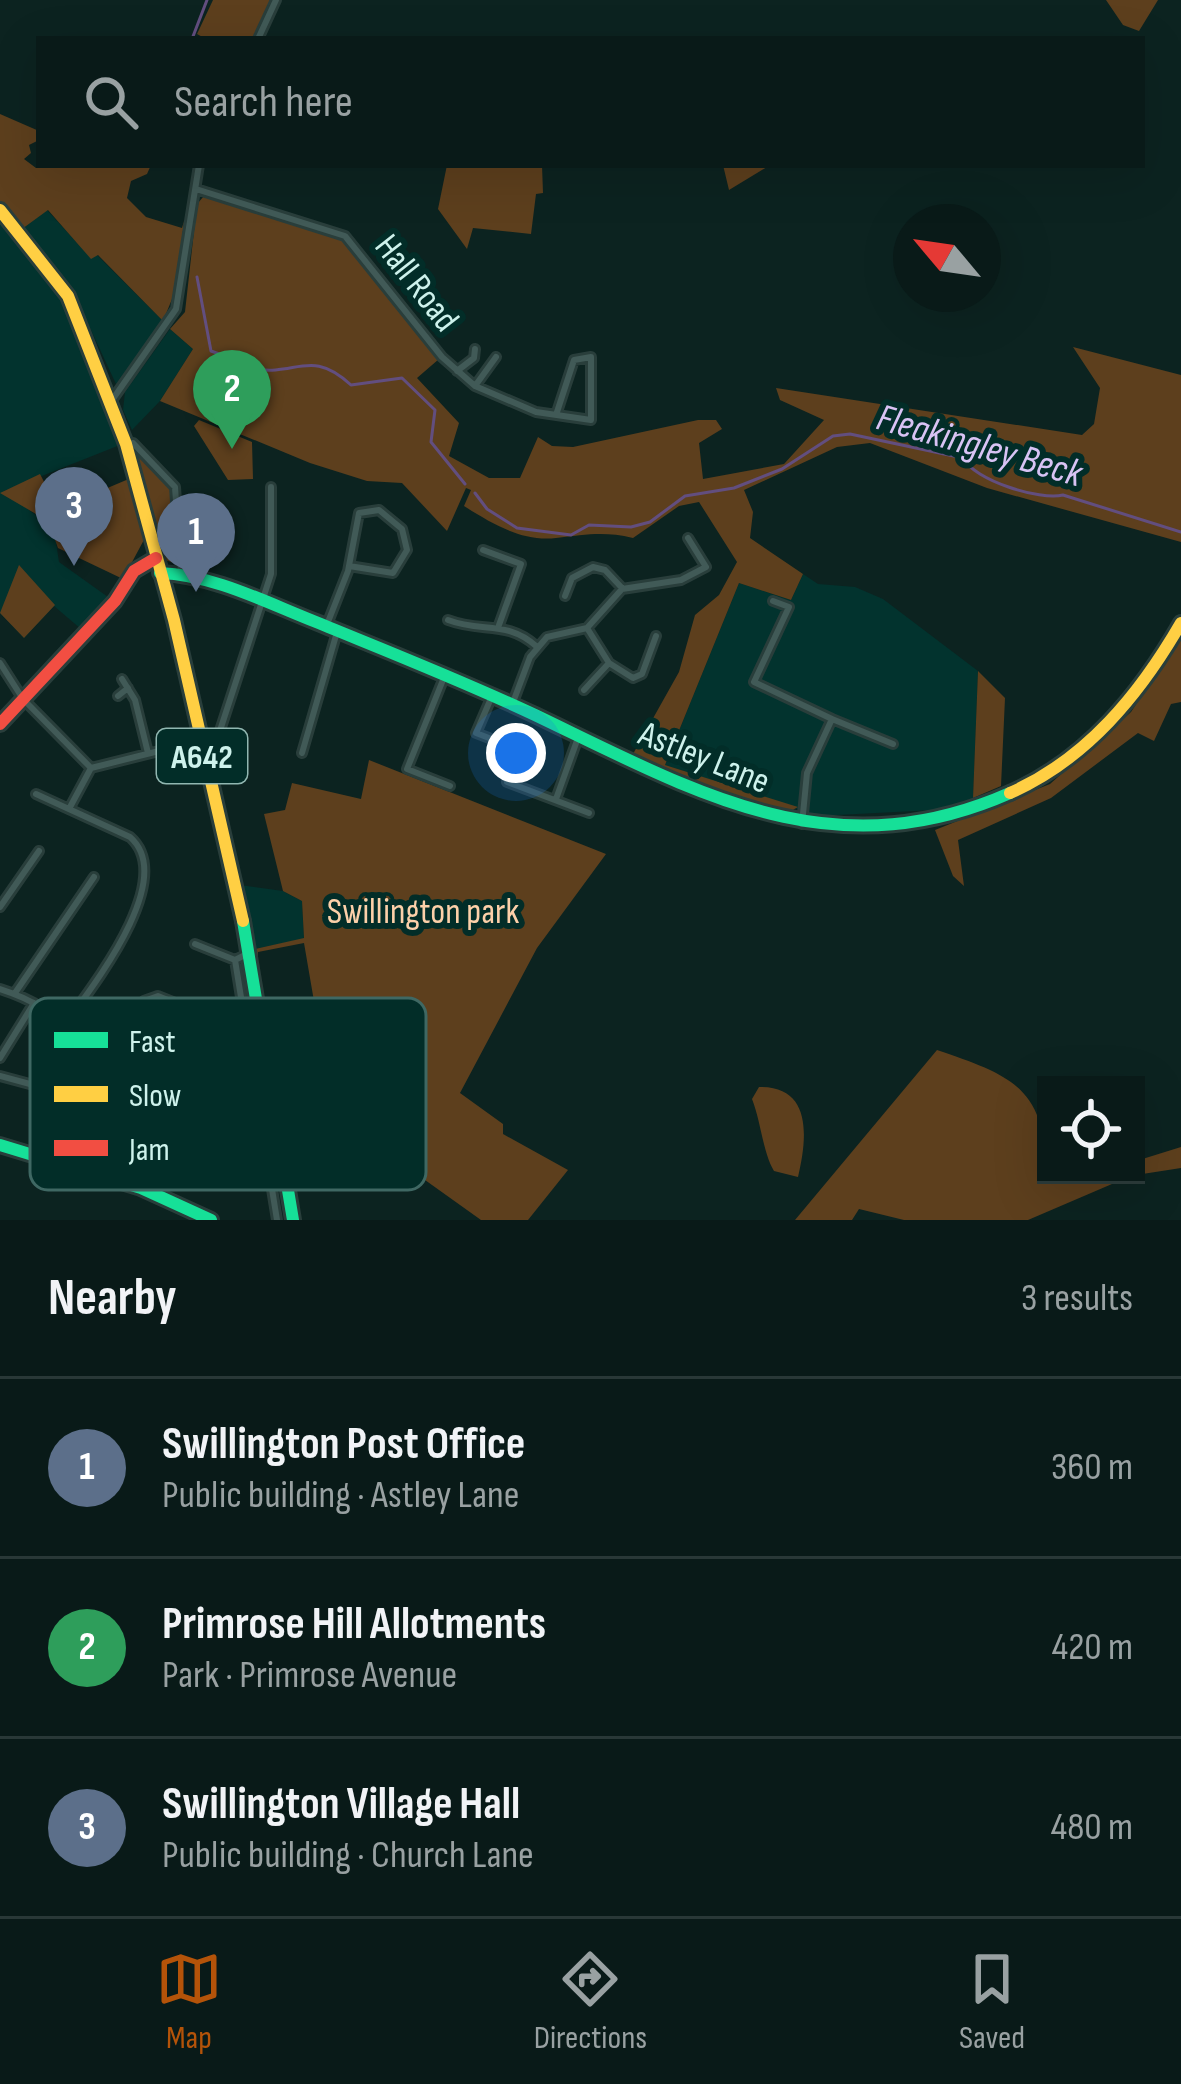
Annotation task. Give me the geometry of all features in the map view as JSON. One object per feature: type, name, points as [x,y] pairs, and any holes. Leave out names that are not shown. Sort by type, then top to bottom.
[{"type":"street","points":[[259,36],[276,0]]},
{"type":"street","points":[[110,403],[179,301],[199,168]]},
{"type":"street","name":"Hall Road","points":[[196,189],[350,239],[457,371],[475,386],[536,412],[557,412]]},
{"type":"street","name":"A642","points":[[0,210],[68,296],[126,444],[199,741],[209,759],[242,957],[253,998]]},
{"type":"street","name":"Hall Road","points":[[457,371],[473,358],[475,349]]},
{"type":"street","name":"Hall Road","points":[[475,386],[496,357]]},
{"type":"street","points":[[591,357],[593,418],[571,421],[557,412],[574,360],[591,357]]},
{"type":"street","points":[[126,444],[133,443],[175,487],[181,573]]},
{"type":"street","points":[[209,759],[271,574],[271,487]]},
{"type":"street","points":[[302,753],[349,566],[354,521],[362,510],[383,512],[405,533],[407,550],[393,573],[349,566]]},
{"type":"street","points":[[512,705],[536,646],[558,633],[587,628],[622,589],[681,580],[707,569],[688,538]]},
{"type":"street","points":[[483,550],[521,564],[532,563]]},
{"type":"street","points":[[499,625],[521,564]]},
{"type":"street","points":[[0,724],[116,601],[134,571],[158,566]]},
{"type":"street","name":"Astley Lane","points":[[158,566],[262,601],[445,675],[726,802],[802,824],[878,830],[951,816],[1012,793],[1103,731],[1138,693],[1181,623]]},
{"type":"street","points":[[565,596],[572,578],[593,567],[604,570],[622,589]]},
{"type":"street","points":[[773,601],[789,607],[754,682],[893,744]]},
{"type":"street","points":[[448,620],[520,631],[536,646]]},
{"type":"street","points":[[587,628],[609,663],[636,678]]},
{"type":"street","points":[[636,688],[656,636]]},
{"type":"street","points":[[0,663],[23,699],[91,768]]},
{"type":"street","points":[[584,690],[609,663]]},
{"type":"street","points":[[445,675],[407,770],[450,787]]},
{"type":"street","points":[[122,679],[148,753]]},
{"type":"street","points":[[118,696],[128,688]]},
{"type":"street","points":[[489,739],[476,734],[492,696]]},
{"type":"street","points":[[802,824],[807,773],[832,719]]},
{"type":"street","points":[[556,800],[579,735]]},
{"type":"street","points":[[69,809],[91,768],[199,741]]},
{"type":"street","points":[[507,782],[589,813]]},
{"type":"street","points":[[36,794],[136,841],[143,862],[130,926],[83,998]]},
{"type":"street","points":[[0,907],[39,851]]},
{"type":"street","points":[[18,861],[28,867]]},
{"type":"street","points":[[14,993],[77,892],[94,877]]},
{"type":"street","points":[[195,944],[242,957],[249,998]]},
{"type":"street","points":[[0,988],[30,1001]]},
{"type":"street","points":[[0,1058],[30,1009]]},
{"type":"street","points":[[0,1076],[30,1084]]},
{"type":"street","points":[[0,1144],[30,1154]]},
{"type":"street","points":[[145,1190],[211,1220]]},
{"type":"street","points":[[274,1190],[277,1220]]},
{"type":"street","name":"A642","points":[[287,1190],[293,1220]]},
{"type":"shaded area","points":[[47,210],[91,258],[97,255],[163,321],[116,384],[76,298],[22,229]]},
{"type":"shaded area","points":[[0,220],[67,306],[120,445],[4,491],[54,529],[59,562],[108,597],[81,629],[54,606],[24,638],[0,613]]},
{"type":"shaded area","points":[[170,329],[193,349],[160,401],[132,430],[123,410],[125,392]]},
{"type":"shaded area","points":[[803,574],[818,584],[855,587],[883,599],[978,671],[973,798],[934,810],[818,816],[665,765],[739,583],[791,600]]},
{"type":"shaded area","points":[[240,885],[283,891],[302,901],[304,939],[255,949]]},
{"type":"green space","points":[[213,0],[271,0],[254,36],[197,34]]},
{"type":"green space","points":[[1106,0],[1158,0],[1139,31],[1123,25]]},
{"type":"green space","points":[[0,114],[36,130],[36,142],[29,145],[31,153],[24,159],[36,168],[150,168],[131,181],[127,198],[146,217],[182,228],[184,221],[177,287],[163,321],[98,255],[91,259],[48,210],[22,229],[0,203]]},
{"type":"green space","points":[[446,168],[542,168],[543,193],[536,194],[531,234],[473,228],[467,249],[438,209]]},
{"type":"green space","points":[[724,168],[765,168],[729,190]]},
{"type":"green space","points":[[204,196],[332,234],[350,245],[439,359],[417,378],[459,423],[449,456],[489,478],[520,478],[538,437],[552,446],[573,447],[698,420],[716,420],[722,429],[699,443],[703,479],[784,464],[824,420],[780,400],[776,388],[1082,435],[1094,424],[1100,388],[1073,347],[1181,375],[1181,542],[987,488],[870,443],[837,447],[744,490],[753,512],[750,538],[803,574],[791,600],[739,583],[665,765],[798,807],[784,815],[727,797],[633,754],[679,672],[695,615],[719,595],[737,562],[699,502],[679,506],[633,538],[603,534],[543,538],[507,530],[464,506],[471,490],[466,488],[447,531],[402,483],[367,481],[310,463],[160,401],[193,349],[170,329],[185,312],[197,204]]},
{"type":"green space","points":[[199,420],[252,442],[253,479],[228,480],[194,426]]},
{"type":"green space","points":[[133,448],[174,493],[174,563],[162,559]]},
{"type":"green space","points":[[40,474],[58,509],[131,478],[146,536],[123,579],[58,548],[48,521],[0,493]]},
{"type":"green space","points":[[19,565],[55,605],[24,638],[0,613]]},
{"type":"green space","points":[[1181,635],[1181,702],[1171,704],[1154,741],[1138,733],[1051,798],[958,840],[964,886],[953,876],[935,830],[1050,784],[1131,712]]},
{"type":"green space","points":[[978,671],[1005,698],[1001,786],[973,798]]},
{"type":"green space","name":"Swillington park","points":[[369,760],[606,854],[537,948],[460,1093],[503,1124],[503,1134],[568,1170],[528,1220],[481,1220],[426,1181],[426,998],[313,998],[304,943],[258,952],[258,972],[255,949],[304,938],[302,901],[283,891],[264,814],[285,810],[292,783],[361,799]]},
{"type":"green space","points":[[937,1050],[1005,1078],[1032,1105],[1037,1116],[1037,1184],[1112,1184],[1028,1220],[904,1220],[859,1209],[852,1220],[795,1220]]},
{"type":"green space","points":[[759,1087],[777,1089],[797,1105],[804,1132],[798,1177],[774,1171],[770,1164],[752,1099]]},
{"type":"green space","points":[[1181,1147],[1181,1168],[1145,1174],[1145,1158]]},
{"type":"waterway","points":[[193,36],[207,0]]},
{"type":"waterway","points":[[197,277],[211,351],[244,363],[252,360],[255,369],[325,368],[351,385],[402,378],[435,410],[431,442],[465,484]]},
{"type":"waterway","name":"Fleakingley Beck","points":[[475,493],[487,509],[517,528],[571,535],[589,525],[631,527],[650,522],[685,496],[734,488],[782,469],[833,436],[850,434],[963,458],[980,474],[1008,487],[1063,495],[1181,532]]},
{"type":"traffic: fast","points":[[160,573],[220,584],[258,598],[481,690],[652,771],[766,812],[823,823],[883,825],[945,815],[1010,793]]},
{"type":"traffic: fast","points":[[243,921],[256,998]]},
{"type":"traffic: fast","points":[[0,1145],[30,1154]]},
{"type":"traffic: fast","points":[[145,1190],[211,1220]]},
{"type":"traffic: fast","points":[[288,1190],[293,1220]]},
{"type":"traffic: slow","points":[[0,210],[68,296],[126,444],[174,620],[243,921]]},
{"type":"traffic: slow","points":[[1010,793],[1063,762],[1109,722],[1148,675],[1181,623]]},
{"type":"traffic: jam","points":[[0,724],[115,601],[134,571],[156,558]]},
{"type":"place","name":"Primrose Hill Allotments","points":[[232,449]]},
{"type":"place","name":"Swillington Village Hall","points":[[74,566]]},
{"type":"place","name":"Swillington Post Office","points":[[196,592]]}]
